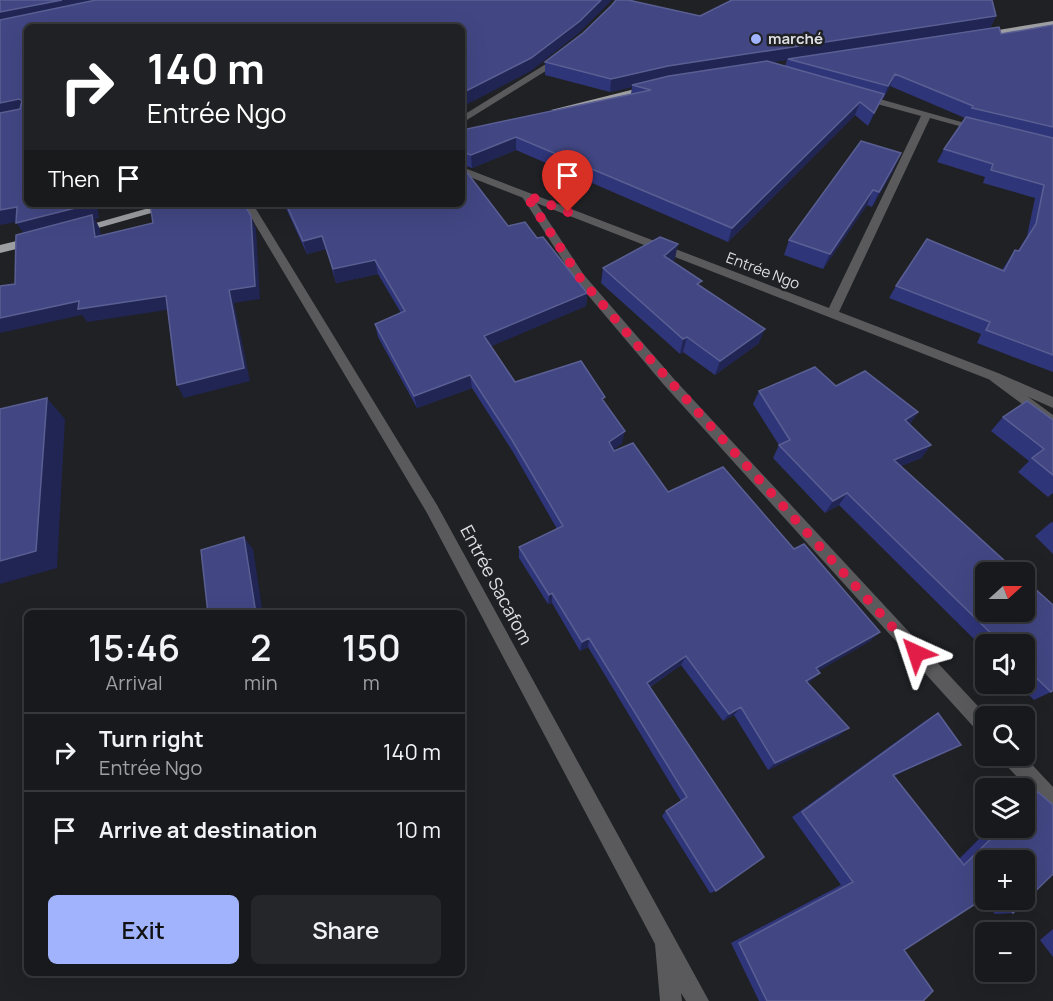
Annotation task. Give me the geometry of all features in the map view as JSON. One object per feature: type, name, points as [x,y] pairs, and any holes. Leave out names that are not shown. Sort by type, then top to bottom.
[{"type":"highway","points":[[971,36],[1053,24]]},
{"type":"highway","points":[[540,114],[666,84]]},
{"type":"highway","points":[[0,249],[165,207]]},
{"type":"street","points":[[465,118],[572,50]]},
{"type":"street","points":[[849,94],[995,133]]},
{"type":"street","points":[[832,314],[926,116]]},
{"type":"street","name":"Entrée Ngo","points":[[465,171],[993,376],[1053,403]]},
{"type":"street","points":[[526,195],[580,278],[661,373],[975,716]]},
{"type":"street","name":"Entrée Sacafom","points":[[250,207],[432,509],[666,942],[671,1001]]},
{"type":"street","points":[[993,376],[1053,422]]},
{"type":"street","points":[[1020,766],[1053,801]]},
{"type":"street","points":[[666,942],[698,1001]]},
{"type":"building","points":[[0,0],[62,0],[0,12]]},
{"type":"building","points":[[96,0],[601,0],[580,21],[531,58],[465,91],[465,24],[24,24],[24,207],[79,207],[16,223],[17,207],[0,210],[0,113],[20,109],[22,101],[19,99],[0,103],[0,20]]},
{"type":"building","points":[[616,0],[628,0],[700,16],[732,0],[992,0],[996,16],[668,66],[611,79],[545,62],[583,33]]},
{"type":"building","points":[[1053,25],[1053,127],[972,108],[973,106],[895,74],[888,86],[788,59],[999,27],[1001,34]]},
{"type":"building","points":[[767,61],[884,94],[874,113],[860,102],[732,228],[516,137],[471,155],[465,153],[465,129],[651,90],[632,85],[669,76]]},
{"type":"building","points":[[966,117],[1053,138],[1053,355],[986,330],[990,322],[896,286],[927,239],[1004,271],[1015,250],[1019,251],[1036,224],[1044,185],[991,170],[993,164],[944,149]]},
{"type":"building","points":[[861,141],[901,153],[879,192],[873,190],[830,254],[789,240]]},
{"type":"building","points":[[465,170],[508,226],[525,222],[537,238],[543,237],[587,293],[484,336],[515,382],[581,361],[605,397],[602,399],[625,431],[609,442],[614,451],[633,443],[668,492],[723,467],[794,549],[804,544],[880,632],[816,668],[820,673],[806,681],[849,728],[775,763],[741,707],[729,714],[686,656],[647,683],[764,857],[716,891],[666,811],[687,797],[589,638],[582,642],[552,593],[549,595],[519,547],[563,526],[512,440],[470,375],[414,396],[375,324],[405,311],[375,260],[333,269],[322,236],[303,241],[287,207],[465,207]]},
{"type":"building","points":[[150,207],[246,207],[251,216],[255,286],[229,290],[244,368],[177,385],[166,296],[78,309],[79,301],[0,318],[0,286],[15,284],[16,235],[92,215],[95,237],[153,223]]},
{"type":"building","points":[[660,237],[678,244],[664,256],[702,281],[697,284],[765,329],[720,361],[687,337],[683,339],[603,268]]},
{"type":"building","points":[[815,367],[836,386],[865,371],[918,412],[905,420],[931,445],[894,460],[1006,562],[975,562],[975,618],[847,493],[833,501],[779,445],[790,440],[759,391]]},
{"type":"building","points":[[47,398],[36,551],[0,561],[0,409]]},
{"type":"building","points":[[1027,401],[1053,420],[1053,475],[1032,458],[1044,449],[1003,417]]},
{"type":"building","points":[[244,537],[255,610],[208,610],[201,550]]},
{"type":"building","points":[[1035,589],[1053,605],[1053,690],[1051,692],[1035,677],[1035,634],[992,634],[979,622],[1035,622]]},
{"type":"building","points":[[938,713],[961,745],[893,775],[964,865],[975,854],[975,904],[904,950],[933,991],[924,1001],[767,1001],[739,943],[853,882],[802,812]]},
{"type":"building","points":[[1038,792],[1053,805],[1053,874],[1035,892],[1035,850],[979,850],[992,838],[1035,838],[1035,795]]},
{"type":"place","name":"marché","points":[[756,39]]},
{"type":"route","points":[[568,212],[526,195],[580,278],[669,382],[916,653]]}]
